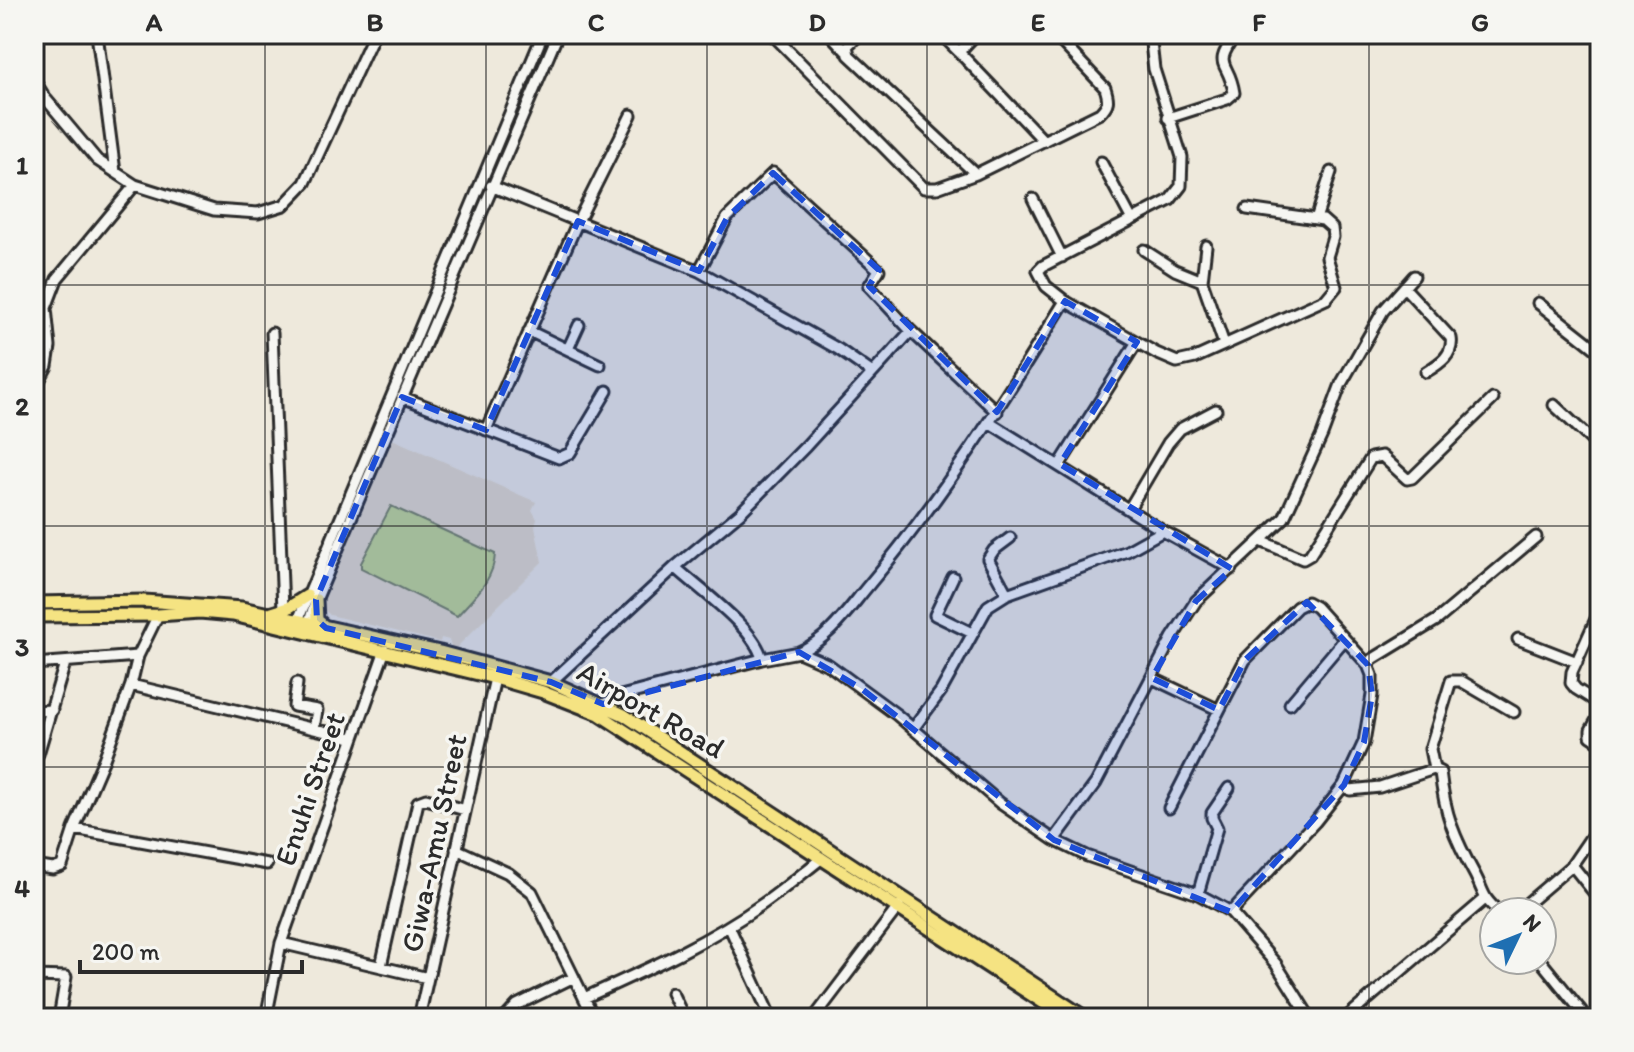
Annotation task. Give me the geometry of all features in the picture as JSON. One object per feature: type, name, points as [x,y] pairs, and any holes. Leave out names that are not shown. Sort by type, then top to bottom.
[{"type":"main road","points":[[271,614],[311,598],[317,620],[326,628]]},
{"type":"main road","name":"Airport Road","points":[[34,603],[217,604],[271,614],[301,627],[326,628],[440,652],[551,682],[603,704],[702,765],[1086,1018]]},
{"type":"main road","name":"Airport Road","points":[[34,616],[200,612],[233,615],[301,627],[543,692],[599,714],[899,906],[1067,1018]]},
{"type":"main road","points":[[695,776],[702,765]]},
{"type":"street","points":[[97,34],[115,172]]},
{"type":"street","points":[[34,80],[45,98],[97,160],[135,185],[214,210],[258,213],[284,205],[305,183],[374,34]]},
{"type":"street","points":[[301,627],[543,34]]},
{"type":"street","points":[[311,598],[402,397],[558,34]]},
{"type":"street","points":[[772,34],[924,188],[937,188],[976,174],[1100,113],[1108,106],[1105,88],[1054,34]]},
{"type":"street","points":[[830,34],[976,174]]},
{"type":"street","points":[[847,52],[847,46],[860,34]]},
{"type":"street","points":[[941,34],[1044,141]]},
{"type":"street","points":[[959,52],[976,34]]},
{"type":"street","points":[[1150,34],[1154,69],[1182,157],[1181,186],[1170,200],[1038,271],[1046,286],[1065,301],[1177,362],[1195,358],[1333,294],[1336,287],[1327,257],[1333,237],[1332,228],[1323,220],[1247,209]]},
{"type":"street","points":[[1168,118],[1227,99],[1234,93],[1222,61],[1224,51],[1236,34]]},
{"type":"street","points":[[486,430],[578,221],[631,115]]},
{"type":"street","points":[[1101,162],[1132,220]]},
{"type":"street","points":[[1316,219],[1331,172]]},
{"type":"street","points":[[699,271],[727,218],[773,173],[879,270],[869,286],[911,331],[997,412]]},
{"type":"street","points":[[39,381],[47,366],[50,347],[46,308],[57,279],[135,185]]},
{"type":"street","points":[[491,186],[699,271],[838,349],[871,372]]},
{"type":"street","points":[[1033,199],[1062,257]]},
{"type":"street","points":[[1206,246],[1202,281],[1224,344]]},
{"type":"street","points":[[1144,250],[1175,270],[1202,281]]},
{"type":"street","points":[[1054,840],[1096,783],[1128,718],[1196,601],[1284,518],[1322,435],[1341,384],[1383,311],[1414,276]]},
{"type":"street","points":[[1404,287],[1451,338],[1449,354],[1426,372]]},
{"type":"street","points":[[603,704],[621,696],[799,652],[819,644],[887,564],[956,473],[1065,301]]},
{"type":"street","points":[[1538,303],[1600,352]]},
{"type":"street","points":[[568,349],[579,325]]},
{"type":"street","points":[[529,331],[600,365]]},
{"type":"street","points":[[551,682],[675,567],[740,513],[911,331]]},
{"type":"street","points":[[272,333],[283,610]]},
{"type":"street","points":[[1060,464],[1137,342]]},
{"type":"street","points":[[402,397],[559,458],[570,453],[607,391]]},
{"type":"street","points":[[1261,541],[1303,559],[1310,555],[1371,458],[1382,456],[1407,479],[1412,478],[1493,399]]},
{"type":"street","points":[[1554,405],[1600,448]]},
{"type":"street","points":[[1129,509],[1180,429],[1216,410]]},
{"type":"street","points":[[990,423],[1163,531],[1232,569]]},
{"type":"street","points":[[913,729],[941,691],[988,606],[1007,594],[1127,551],[1163,531]]},
{"type":"street","points":[[1368,665],[1437,620],[1536,537]]},
{"type":"street","points":[[1007,594],[988,559],[1010,538]]},
{"type":"street","points":[[675,567],[749,633],[760,649],[762,659]]},
{"type":"street","points":[[953,577],[935,615],[972,633]]},
{"type":"street","points":[[1169,808],[1245,660],[1297,607],[1307,602],[1316,607],[1368,665],[1372,675],[1364,742],[1344,785],[1315,822],[1231,912]]},
{"type":"street","points":[[1600,610],[1571,683],[1600,704]]},
{"type":"street","points":[[34,866],[53,869],[62,866],[131,685],[138,656],[158,615]]},
{"type":"street","points":[[1518,639],[1577,662]]},
{"type":"street","points":[[1290,704],[1344,640]]},
{"type":"street","name":"Enuhi Street","points":[[266,1018],[281,943],[385,650]]},
{"type":"street","points":[[799,652],[829,665],[913,729],[1000,803],[1054,840],[1087,856],[1198,894],[1231,912],[1276,964],[1310,1018]]},
{"type":"street","points":[[34,664],[138,656]]},
{"type":"street","points":[[38,754],[65,663]]},
{"type":"street","name":"Giwa-Amu Street","points":[[419,1018],[495,678]]},
{"type":"street","points":[[1152,678],[1219,710]]},
{"type":"street","points":[[1434,769],[1430,749],[1451,681],[1461,681],[1514,712]]},
{"type":"street","points":[[297,683],[294,706],[317,710],[314,729]]},
{"type":"street","points":[[131,685],[352,738]]},
{"type":"street","points":[[34,711],[52,710]]},
{"type":"street","points":[[1600,714],[1591,736],[1600,742]]},
{"type":"street","points":[[1344,785],[1350,790],[1369,790],[1434,769],[1440,772],[1453,834],[1484,896]]},
{"type":"street","points":[[1198,894],[1217,828],[1212,813],[1229,788]]},
{"type":"street","points":[[381,966],[418,802],[426,799],[465,810]]},
{"type":"street","points":[[1536,896],[1572,865],[1600,824]]},
{"type":"street","points":[[74,829],[267,864]]},
{"type":"street","points":[[456,849],[508,873],[532,892],[594,1018]]},
{"type":"street","points":[[584,998],[656,966],[729,926],[822,858]]},
{"type":"street","points":[[1572,865],[1600,900]]},
{"type":"street","points":[[1346,1018],[1478,905]]},
{"type":"street","points":[[814,1018],[899,906]]},
{"type":"street","points":[[729,926],[771,1018]]},
{"type":"street","points":[[281,943],[428,978]]},
{"type":"street","points":[[34,976],[66,977],[59,1018]]},
{"type":"street","points":[[1553,976],[1587,1018]]},
{"type":"street","points":[[505,1018],[517,1005],[574,977]]},
{"type":"street","points":[[672,993],[684,1018]]},
{"type":"highlighted area","points":[[773,173],[879,270],[869,286],[997,412],[1065,301],[1137,342],[1060,464],[1232,569],[1196,601],[1152,678],[1219,710],[1245,660],[1307,602],[1368,665],[1372,695],[1364,742],[1344,785],[1231,912],[1054,840],[862,689],[799,652],[603,704],[551,682],[326,628],[317,620],[316,600],[402,397],[486,430],[578,221],[699,271],[727,218]]},
{"type":"shaded area","points":[[392,439],[536,502],[532,510],[537,519],[535,527],[542,562],[453,651],[449,640],[441,638],[440,642],[330,615],[320,606]]},
{"type":"green space","points":[[391,506],[495,554],[487,580],[457,616],[361,568]]}]
